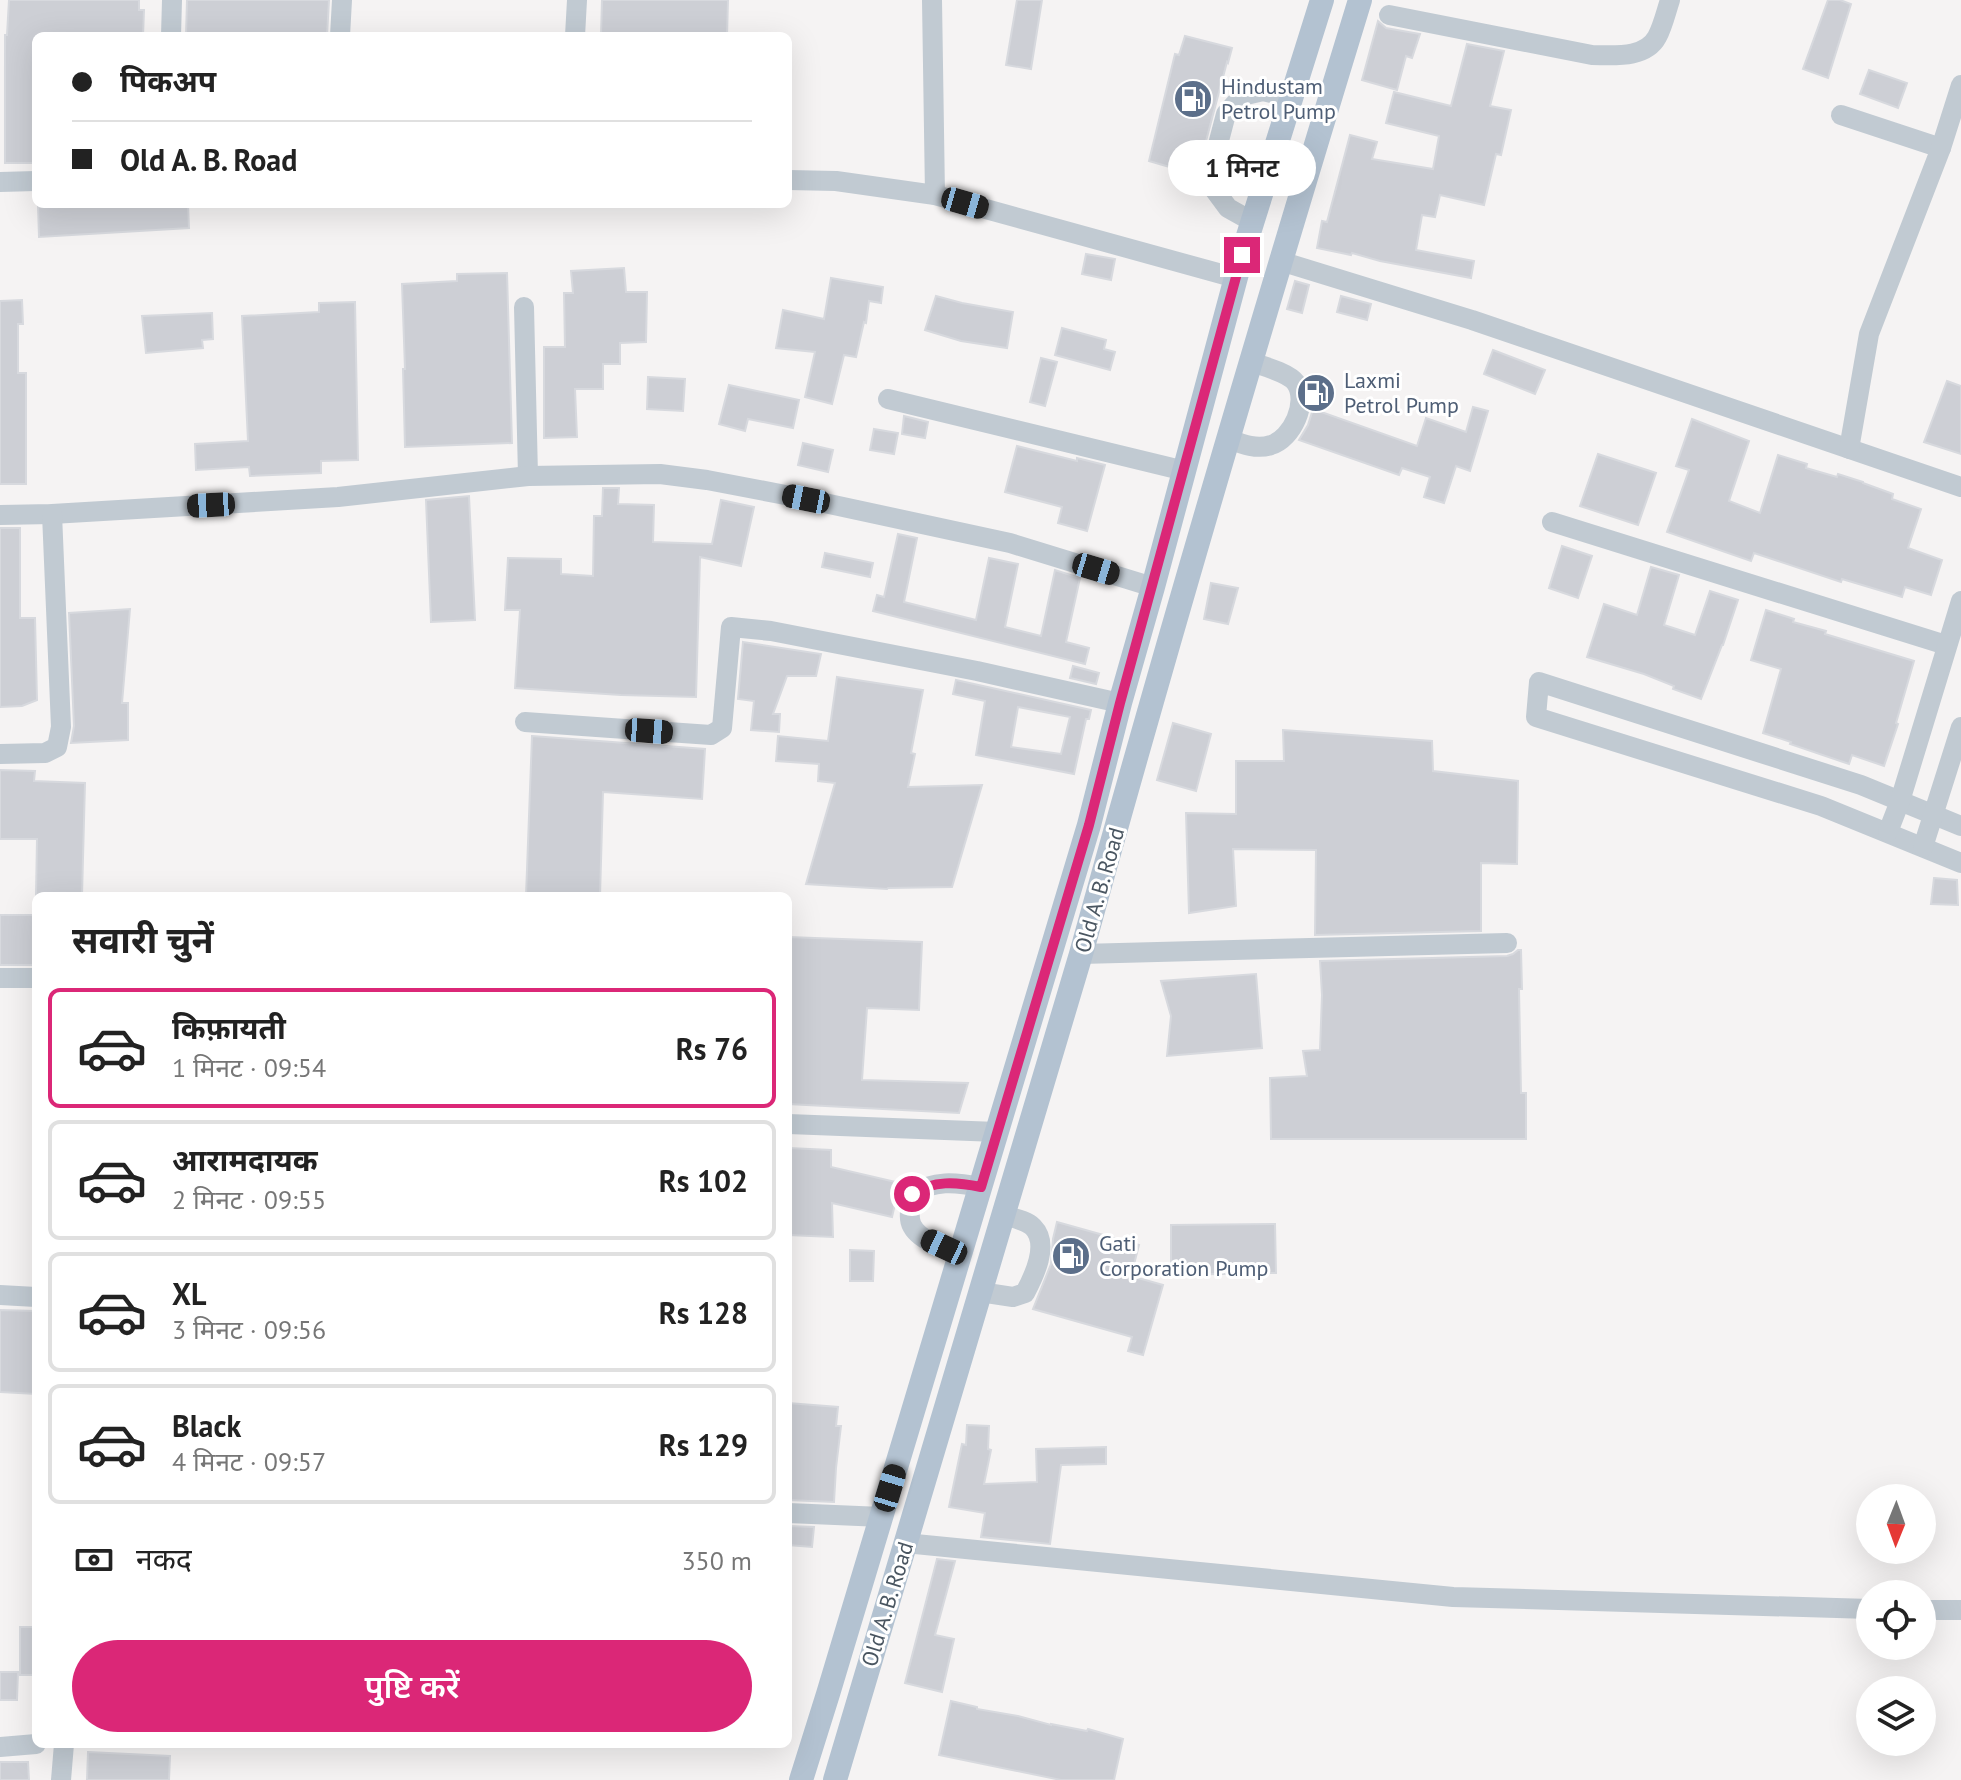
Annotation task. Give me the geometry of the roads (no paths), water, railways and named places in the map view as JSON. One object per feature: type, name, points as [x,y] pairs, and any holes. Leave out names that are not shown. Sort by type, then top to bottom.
[{"type":"main road","name":"Old A. B. Road","points":[[801,1780],[1089,825],[1236,278],[1322,0]]},
{"type":"main road","name":"Old A. B. Road","points":[[835,1780],[1081,954],[1280,261],[1360,0]]},
{"type":"street","points":[[171,32],[172,0]]},
{"type":"street","points":[[340,32],[342,0]]},
{"type":"street","points":[[575,32],[577,0]]},
{"type":"street","points":[[932,0],[935,195]]},
{"type":"street","points":[[1389,15],[1592,55],[1624,55],[1644,49],[1656,39],[1670,0]]},
{"type":"street","points":[[1849,449],[1869,334],[1941,148],[1961,85]]},
{"type":"street","points":[[1253,222],[1228,208],[1214,189],[1211,171],[1226,114],[1242,96],[1263,91],[1292,98]]},
{"type":"street","points":[[1841,115],[1941,148]]},
{"type":"street","points":[[792,180],[836,181],[935,195],[1236,278]]},
{"type":"street","points":[[0,182],[32,181]]},
{"type":"street","points":[[1280,261],[1472,320],[1961,487]]},
{"type":"street","points":[[524,307],[528,476]]},
{"type":"street","points":[[1229,439],[1246,446],[1273,445],[1286,437],[1296,419],[1302,398],[1297,384],[1290,377],[1251,362]]},
{"type":"street","points":[[888,399],[1185,471]]},
{"type":"street","points":[[0,515],[338,497],[528,476],[660,474],[707,480],[1010,543],[1153,587]]},
{"type":"street","points":[[0,754],[45,753],[57,747],[61,727],[52,514]]},
{"type":"street","points":[[1552,522],[1946,645]]},
{"type":"street","points":[[1888,832],[1961,601]]},
{"type":"street","points":[[525,722],[711,735],[722,728],[731,627],[771,631],[1120,703]]},
{"type":"street","points":[[1961,826],[1861,785],[1539,682],[1536,717],[1821,806],[1961,863]]},
{"type":"street","points":[[1923,847],[1961,727]]},
{"type":"street","points":[[1081,954],[1507,943]]},
{"type":"street","points":[[0,978],[32,978]]},
{"type":"street","points":[[792,1124],[997,1132]]},
{"type":"street","points":[[960,1255],[917,1232],[910,1222],[912,1194],[926,1185],[943,1183],[981,1187]]},
{"type":"street","points":[[980,1292],[1013,1297],[1025,1293],[1033,1279],[1041,1248],[1037,1234],[1032,1226],[1003,1215]]},
{"type":"street","points":[[0,1295],[32,1297]]},
{"type":"street","points":[[792,1513],[882,1517]]},
{"type":"street","points":[[905,1543],[1453,1597],[1856,1609]]},
{"type":"street","points":[[1936,1610],[1961,1610]]},
{"type":"street","points":[[0,1747],[32,1744]]},
{"type":"street","points":[[61,1780],[64,1748]]},
{"type":"place","name":"Hindustam Petrol Pump","points":[[1193,99]]},
{"type":"place","name":"Laxmi Petrol Pump","points":[[1316,393]]},
{"type":"place","name":"Gati Corporation Pump","points":[[1071,1256]]}]
